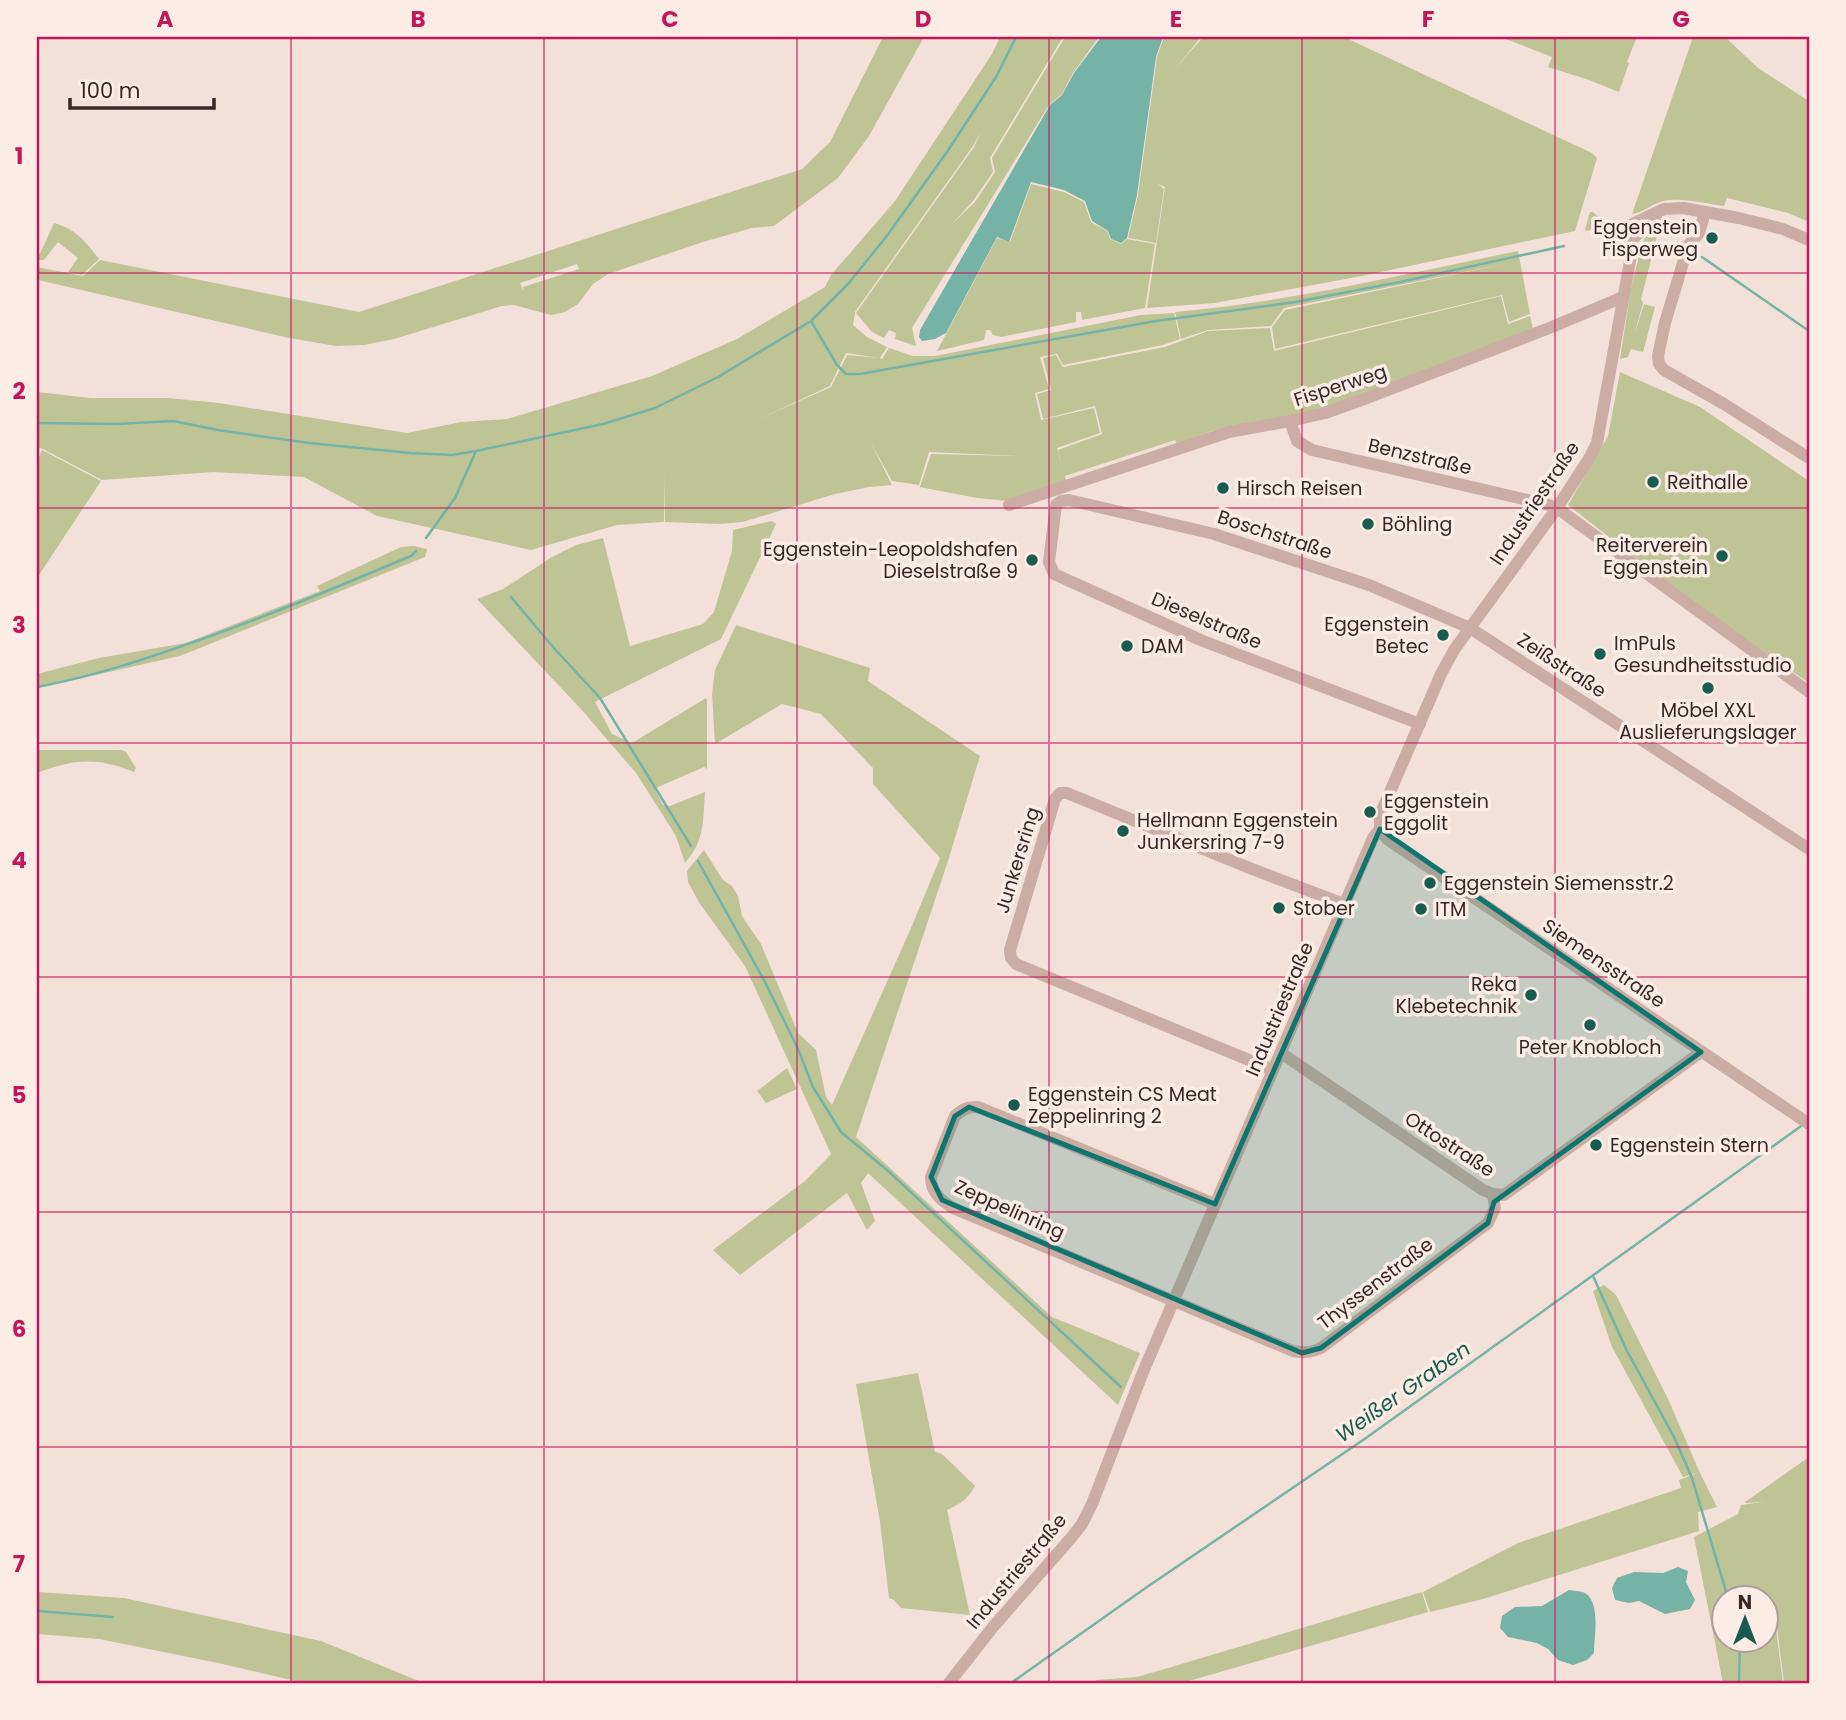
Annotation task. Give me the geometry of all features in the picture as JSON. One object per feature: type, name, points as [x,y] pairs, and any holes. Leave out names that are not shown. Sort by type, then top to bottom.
[{"type":"street","points":[[1623,297],[1631,256],[1630,241],[1622,229],[1672,208],[1705,212],[1783,229],[1809,240]]},
{"type":"street","points":[[1705,212],[1699,233],[1688,246],[1665,323],[1658,356],[1659,364],[1664,370],[1809,458]]},
{"type":"street","points":[[1630,241],[1650,224],[1656,214]]},
{"type":"street","name":"Fisperweg","points":[[1009,505],[1229,432],[1325,413],[1623,297]]},
{"type":"street","name":"Industriestraße","points":[[949,1683],[993,1627],[1082,1524],[1092,1504],[1173,1300],[1373,838],[1380,829],[1380,815],[1441,674],[1454,650],[1557,508],[1597,443],[1623,297]]},
{"type":"street","name":"Benzstraße","points":[[1290,421],[1297,441],[1320,453],[1557,508]]},
{"type":"street","name":"Boschstraße","points":[[1061,500],[1082,502],[1214,534],[1368,585],[1470,628]]},
{"type":"street","name":"Dieselstraße","points":[[1061,500],[1056,505],[1049,562],[1054,573],[1203,641],[1420,724]]},
{"type":"street","points":[[1557,508],[1809,692]]},
{"type":"street","name":"Zeißstraße","points":[[1470,628],[1809,849]]},
{"type":"street","name":"Junkersring","points":[[1273,1070],[1016,964],[1011,958],[1010,950],[1055,799],[1060,793],[1068,793],[1344,904]]},
{"type":"street","name":"Siemensstraße","points":[[1380,829],[1387,839],[1805,1121]]},
{"type":"street","name":"Ottostraße","points":[[1281,1053],[1483,1190],[1504,1195],[1701,1052]]},
{"type":"street","name":"Zeppelinring","points":[[1173,1300],[953,1209],[942,1200],[931,1185],[931,1177],[955,1116],[969,1107],[978,1107],[1215,1203]]},
{"type":"street","name":"Thyssenstraße","points":[[1173,1300],[1293,1351],[1312,1352],[1488,1223],[1494,1208],[1493,1194]]},
{"type":"highlighted area","points":[[1380,829],[1701,1052],[1494,1202],[1488,1223],[1321,1348],[1302,1353],[942,1200],[931,1177],[955,1116],[969,1107],[1215,1204]]},
{"type":"green space","points":[[883,37],[924,37],[869,136],[838,178],[774,226],[752,228],[703,242],[608,274],[593,284],[578,304],[565,312],[551,315],[514,305],[502,306],[394,339],[364,345],[336,346],[289,338],[37,281],[37,267],[83,276],[100,260],[359,312],[802,169],[830,142]],"holes":[[[577,264],[579,269],[523,287],[524,292],[520,283]]]},
{"type":"green space","points":[[1000,37],[1063,37],[990,158],[993,172],[973,201],[952,224],[975,202],[995,172],[992,158],[1065,37],[1099,37],[1073,73],[1062,94],[1049,105],[912,328],[916,346],[895,339],[896,333],[889,330],[884,338],[872,332],[856,313],[974,147],[981,132],[855,312],[853,325],[867,337],[887,347],[880,358],[882,359],[889,348],[913,356],[935,356],[1141,315],[1174,313],[1180,339],[1163,345],[1063,365],[1057,354],[1040,357],[1049,389],[1035,393],[1041,420],[1094,408],[1100,433],[1057,448],[1062,467],[1058,450],[1102,434],[1095,406],[1043,419],[1037,394],[1051,390],[1043,358],[1056,355],[1063,367],[1165,347],[1208,331],[1270,328],[1274,351],[1501,296],[1508,324],[1530,316],[1533,329],[1364,395],[1309,412],[1212,431],[1177,444],[1175,440],[1065,476],[1066,481],[1008,501],[920,487],[931,454],[1018,456],[929,452],[919,485],[892,481],[871,443],[892,485],[835,494],[743,522],[665,522],[665,474],[664,522],[617,525],[531,550],[377,516],[304,477],[213,472],[102,480],[37,447],[37,392],[91,398],[168,398],[219,403],[407,433],[461,422],[507,419],[652,376],[737,339],[825,287],[831,275],[895,201],[992,54]],"holes":[[[846,353],[879,358],[847,355],[831,387],[755,421],[830,386]]]},
{"type":"green space","points":[[1164,37],[1201,37],[1176,68],[1203,37],[1344,37],[1592,153],[1597,158],[1575,231],[1362,276],[1215,303],[1147,308],[1165,187],[1158,184],[1164,189],[1156,243],[1128,238],[1138,195],[1157,57]]},
{"type":"green space","points":[[1693,37],[1725,37],[1758,68],[1809,101],[1809,222],[1788,213],[1727,198],[1724,206],[1686,200],[1663,201],[1632,214]]},
{"type":"green space","points":[[1506,39],[1636,39],[1619,92],[1548,67],[1552,57]]},
{"type":"green space","points":[[1031,184],[1064,192],[1084,202],[1091,222],[1107,231],[1110,239],[1121,244],[1127,239],[1155,244],[1145,308],[1082,320],[1081,312],[1076,312],[1076,322],[1001,337],[986,330],[984,340],[937,351],[997,238],[1010,242]]},
{"type":"green space","points":[[1590,212],[1593,212],[1607,225],[1586,231]]},
{"type":"green space","points":[[1662,218],[1664,230],[1657,237],[1634,336],[1644,304],[1655,307],[1643,352],[1631,349],[1628,357],[1620,359],[1631,288],[1642,244],[1647,232]]},
{"type":"green space","points":[[54,223],[74,232],[99,259],[82,275],[68,272],[78,258],[58,242],[44,260],[37,260]]},
{"type":"green space","points":[[1518,251],[1530,314],[1509,322],[1502,295],[1275,349],[1272,327],[1285,310],[1509,263],[1284,308],[1271,326],[1208,330],[1181,339],[1175,312],[1304,294]]},
{"type":"green space","name":"Reiterverein Eggenstein","points":[[1620,372],[1700,407],[1809,481],[1809,683],[1700,608],[1568,505],[1608,436]]},
{"type":"green space","points":[[42,450],[101,481],[37,578],[37,462]]},
{"type":"green space","points":[[772,521],[776,524],[721,639],[595,702],[612,734],[632,743],[706,698],[707,769],[704,767],[655,790],[663,805],[670,806],[705,792],[700,838],[685,863],[676,836],[636,773],[580,708],[477,599],[503,589],[552,557],[576,545],[603,538],[630,646],[703,624],[714,612],[732,551],[733,530]]},
{"type":"green space","points":[[401,547],[427,549],[425,557],[180,656],[37,688],[37,674],[99,658],[186,643],[320,591],[317,586]]},
{"type":"green space","points":[[736,625],[870,668],[868,681],[980,756],[856,1137],[1052,1317],[1140,1353],[1118,1405],[868,1173],[861,1183],[875,1221],[867,1230],[847,1193],[740,1275],[713,1250],[805,1181],[831,1154],[745,966],[700,904],[688,882],[687,871],[704,850],[723,880],[732,886],[738,896],[742,916],[761,944],[798,1033],[816,1050],[826,1097],[832,1105],[940,858],[873,784],[873,768],[821,714],[782,704],[715,744],[712,694],[715,670]]},
{"type":"green space","points":[[37,750],[122,750],[136,768],[134,772],[108,764],[85,762],[62,765],[37,773]]},
{"type":"green space","points":[[787,1068],[797,1089],[766,1103],[757,1091]]},
{"type":"green space","points":[[1604,1285],[1616,1295],[1669,1401],[1717,1507],[1698,1512],[1699,1531],[1483,1599],[1430,1612],[1423,1592],[1518,1543],[1681,1488],[1679,1480],[1699,1472],[1683,1477],[1612,1347],[1593,1291]]},
{"type":"green space","points":[[918,1373],[935,1452],[942,1454],[975,1486],[963,1501],[947,1510],[970,1615],[901,1608],[889,1598],[880,1522],[856,1384]]},
{"type":"green space","points":[[1809,1457],[1809,1683],[1784,1683],[1780,1651],[1780,1584],[1710,1584],[1710,1618],[1694,1537],[1738,1514],[1741,1505],[1763,1502],[1746,1503]]},
{"type":"green space","points":[[37,1592],[124,1598],[321,1641],[424,1683],[304,1683],[99,1639],[37,1634]]},
{"type":"green space","points":[[1422,1592],[1428,1612],[1182,1683],[1096,1683],[1096,1680],[1137,1677]]},
{"type":"green space","points":[[1717,1654],[1779,1654],[1783,1683],[1723,1683]]},
{"type":"water","points":[[1101,37],[1163,37],[1156,57],[1137,195],[1127,238],[1121,243],[1111,239],[1108,231],[1092,221],[1085,201],[1064,190],[1031,182],[1009,242],[997,237],[946,333],[935,339],[922,341],[919,337],[920,330],[1050,105],[1062,95],[1074,73]]},
{"type":"water","points":[[1678,1567],[1688,1571],[1686,1582],[1695,1600],[1690,1609],[1665,1614],[1639,1601],[1629,1603],[1615,1600],[1612,1588],[1617,1578],[1634,1572],[1663,1573]]},
{"type":"water","points":[[1569,1590],[1585,1593],[1593,1604],[1596,1621],[1594,1653],[1587,1660],[1573,1665],[1558,1660],[1548,1649],[1537,1643],[1508,1637],[1500,1628],[1502,1616],[1515,1607],[1542,1606]]},
{"type":"waterway","points":[[37,423],[116,424],[173,421],[309,443],[452,455],[603,424],[655,408],[718,377],[811,321],[848,284],[886,237],[947,152],[996,77],[1016,37]]},
{"type":"waterway","points":[[811,321],[837,365],[846,374],[860,374],[1156,321],[1295,302],[1564,246]]},
{"type":"waterway","points":[[1702,257],[1809,331]]},
{"type":"waterway","points":[[426,538],[455,498],[476,451]]},
{"type":"waterway","points":[[37,687],[120,666],[255,620],[411,556],[416,551]]},
{"type":"waterway","points":[[511,597],[600,698],[691,846]]},
{"type":"waterway","points":[[698,861],[765,982],[798,1049],[813,1087],[841,1132],[887,1170],[1121,1387]]},
{"type":"waterway","name":"Weißer Graben","points":[[1011,1683],[1366,1438],[1804,1124]]},
{"type":"waterway","points":[[1593,1276],[1627,1351],[1674,1437],[1692,1478],[1724,1584]]},
{"type":"waterway","points":[[37,1611],[113,1617]]},
{"type":"waterway","points":[[1739,1683],[1740,1654]]},
{"type":"place","name":"Eggenstein Fisperweg","points":[[1712,238]]},
{"type":"place","name":"Reithalle","points":[[1653,482]]},
{"type":"place","name":"Hirsch Reisen","points":[[1223,488]]},
{"type":"place","name":"Böhling","points":[[1368,524]]},
{"type":"place","name":"Reiterverein Eggenstein","points":[[1722,556]]},
{"type":"place","name":"Eggenstein-Leopoldshafen Dieselstraße 9","points":[[1032,560]]},
{"type":"place","name":"Eggenstein Betec","points":[[1443,635]]},
{"type":"place","name":"DAM","points":[[1127,646]]},
{"type":"place","name":"ImPuls Gesundheitsstudio","points":[[1600,654]]},
{"type":"place","name":"Möbel XXL Auslieferungslager","points":[[1708,688]]},
{"type":"place","name":"Eggenstein Eggolit","points":[[1370,812]]},
{"type":"place","name":"Hellmann Eggenstein Junkersring 7-9","points":[[1123,831]]},
{"type":"place","name":"Eggenstein Siemensstr.2","points":[[1430,883]]},
{"type":"place","name":"Stober","points":[[1279,908]]},
{"type":"place","name":"ITM","points":[[1421,909]]},
{"type":"place","name":"Reka Klebetechnik","points":[[1531,995]]},
{"type":"place","name":"Peter Knobloch","points":[[1590,1025]]},
{"type":"place","name":"Eggenstein CS Meat Zeppelinring 2","points":[[1014,1105]]},
{"type":"place","name":"Eggenstein Stern","points":[[1596,1145]]}]
